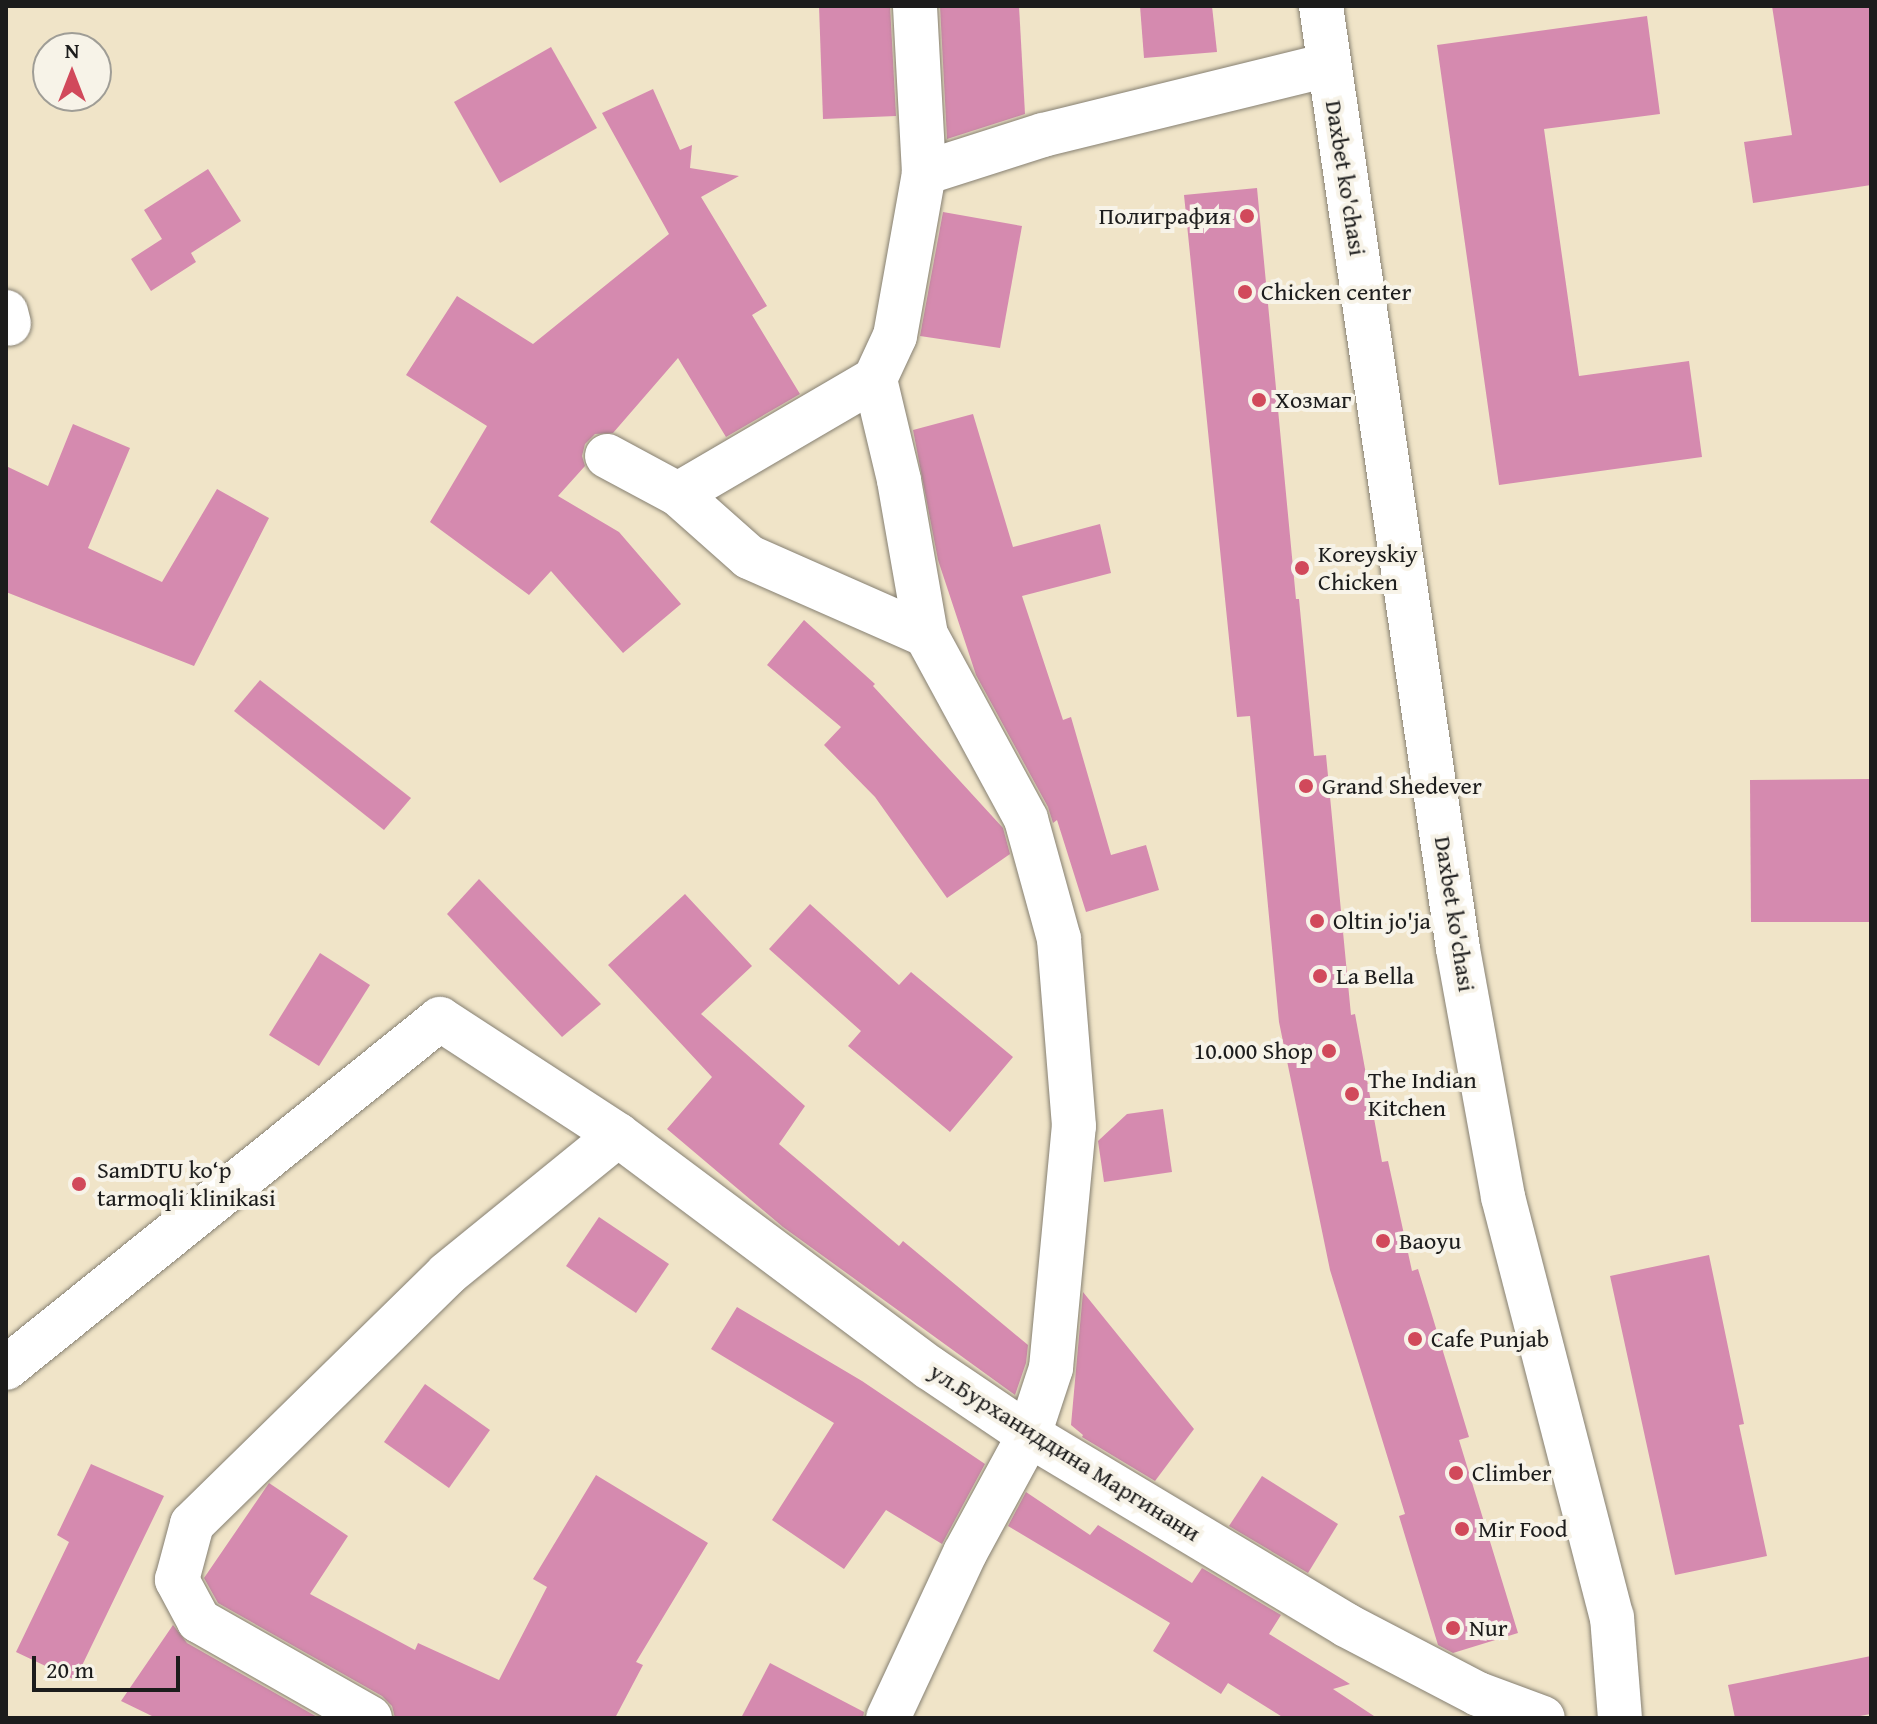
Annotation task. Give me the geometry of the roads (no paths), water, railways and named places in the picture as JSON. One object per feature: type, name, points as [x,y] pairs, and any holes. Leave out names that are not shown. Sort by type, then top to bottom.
[{"type":"street","points":[[678,494],[875,379],[895,336],[924,173],[915,6]]},
{"type":"street","name":"Daxbet ko'chasi","points":[[1321,6],[1458,949],[1503,1197],[1571,1470],[1612,1617],[1620,1718]]},
{"type":"street","points":[[924,173],[1043,135],[1329,65]]},
{"type":"street","points":[[875,379],[899,480],[926,635],[1026,819],[1059,939],[1074,1126],[1051,1368],[1029,1435],[965,1553],[888,1718]]},
{"type":"street","points":[[607,456],[678,494],[749,557],[926,635]]},
{"type":"street","name":"ул.Бурханиддина Маргинани","points":[[6,1368],[440,1019],[618,1135],[930,1368],[1029,1435],[1346,1625],[1478,1694],[1543,1718]]},
{"type":"street","points":[[370,1718],[199,1621],[177,1580],[192,1524],[447,1274],[618,1135]]},
{"type":"place","name":"Полиграфия","points":[[1247,216]]},
{"type":"place","name":"Chicken center","points":[[1245,292]]},
{"type":"place","name":"Хозмаг","points":[[1259,400]]},
{"type":"place","name":"Koreyskiy Chicken","points":[[1302,568]]},
{"type":"place","name":"Grand Shedever","points":[[1306,786]]},
{"type":"place","name":"Oltin jo'ja","points":[[1317,921]]},
{"type":"place","name":"La Bella","points":[[1320,976]]},
{"type":"place","name":"10.000 Shop","points":[[1329,1051]]},
{"type":"place","name":"The Indian Kitchen","points":[[1352,1094]]},
{"type":"place","name":"SamDTU ko‘p tarmoqli klinikasi","points":[[79,1184]]},
{"type":"place","name":"Baoyu","points":[[1383,1241]]},
{"type":"place","name":"Cafe Punjab","points":[[1415,1339]]},
{"type":"place","name":"Climber","points":[[1456,1473]]},
{"type":"place","name":"Mir Food","points":[[1462,1529]]},
{"type":"place","name":"Nur","points":[[1453,1628]]}]
